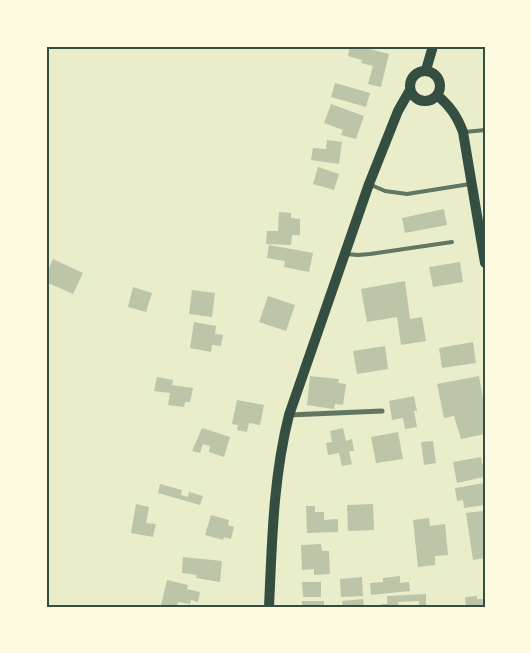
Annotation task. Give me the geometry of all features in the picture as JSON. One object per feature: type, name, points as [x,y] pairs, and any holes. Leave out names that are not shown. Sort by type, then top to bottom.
[{"type":"main road","points":[[426,70],[433,46]]},
{"type":"main road","points":[[269,607],[275,495],[281,450],[289,416],[369,184],[398,111],[410,90],[410,82],[414,74],[426,70],[439,78],[440,88],[432,100],[423,101],[415,98],[410,90]]},
{"type":"main road","points":[[437,95],[456,116],[463,132],[485,263]]},
{"type":"street","points":[[289,416],[382,411]]},
{"type":"lane","points":[[463,132],[485,130]]},
{"type":"lane","points":[[369,184],[391,192],[407,194],[472,184]]},
{"type":"lane","points":[[345,254],[370,254],[452,242]]},
{"type":"building","points":[[350,46],[389,54],[381,87],[368,84],[373,66],[361,63],[362,60],[348,56]]},
{"type":"building","points":[[335,83],[370,93],[366,107],[331,97]]},
{"type":"building","points":[[331,104],[364,116],[356,139],[341,135],[343,130],[324,123]]},
{"type":"building","points":[[327,140],[342,142],[339,164],[311,160],[313,148],[326,149]]},
{"type":"building","points":[[318,167],[339,174],[334,190],[313,184]]},
{"type":"building","points":[[444,209],[447,225],[405,233],[402,218]]},
{"type":"building","points":[[279,212],[291,213],[291,218],[300,219],[300,235],[292,235],[291,245],[266,244],[267,231],[278,231]]},
{"type":"building","points":[[269,245],[313,253],[309,272],[284,267],[285,261],[267,258]]},
{"type":"building","points":[[53,259],[83,273],[73,294],[46,282],[46,275]]},
{"type":"building","points":[[460,262],[463,282],[433,287],[429,267]]},
{"type":"building","points":[[405,281],[410,319],[422,317],[426,341],[401,345],[397,317],[367,322],[361,289]]},
{"type":"building","points":[[133,287],[152,293],[146,312],[128,307]]},
{"type":"building","points":[[192,290],[215,293],[212,317],[189,314]]},
{"type":"building","points":[[268,296],[295,305],[286,331],[259,322]]},
{"type":"building","points":[[194,322],[216,326],[215,334],[223,335],[221,346],[212,345],[211,352],[190,348]]},
{"type":"building","points":[[473,342],[476,363],[442,368],[439,348]]},
{"type":"building","points":[[385,346],[388,369],[357,374],[353,351]]},
{"type":"building","points":[[310,376],[339,379],[338,383],[346,384],[343,405],[335,404],[334,409],[307,405]]},
{"type":"building","points":[[479,376],[485,410],[485,434],[461,439],[454,416],[444,418],[437,384]]},
{"type":"building","points":[[157,377],[173,380],[172,385],[193,388],[190,402],[185,402],[184,407],[168,405],[170,393],[154,391]]},
{"type":"building","points":[[414,396],[417,411],[414,411],[417,427],[405,429],[403,418],[392,420],[389,401]]},
{"type":"building","points":[[237,400],[264,405],[260,425],[249,423],[247,432],[237,430],[238,425],[232,424]]},
{"type":"building","points":[[202,428],[230,437],[224,457],[209,452],[210,446],[203,444],[200,453],[192,451]]},
{"type":"building","points":[[343,428],[346,441],[352,439],[354,451],[349,451],[352,464],[342,466],[339,453],[328,455],[326,443],[332,442],[330,431]]},
{"type":"building","points":[[398,432],[403,459],[376,463],[371,437]]},
{"type":"building","points":[[433,441],[436,463],[424,465],[421,442]]},
{"type":"building","points":[[481,457],[482,464],[485,465],[484,477],[457,483],[453,462]]},
{"type":"building","points":[[485,483],[485,505],[464,508],[463,500],[457,501],[455,488]]},
{"type":"building","points":[[160,484],[182,490],[181,495],[188,497],[189,492],[203,496],[200,505],[158,493]]},
{"type":"building","points":[[136,504],[149,507],[146,523],[156,524],[153,537],[131,533]]},
{"type":"building","points":[[373,504],[374,530],[348,531],[347,505]]},
{"type":"building","points":[[306,506],[315,506],[315,512],[324,512],[324,520],[338,519],[338,532],[307,533]]},
{"type":"building","points":[[483,511],[485,519],[485,558],[473,560],[466,513]]},
{"type":"building","points":[[211,515],[229,520],[228,525],[234,527],[231,539],[224,537],[223,540],[205,535]]},
{"type":"building","points":[[429,518],[430,526],[445,524],[448,555],[435,556],[435,565],[418,567],[413,520]]},
{"type":"building","points":[[321,544],[322,551],[329,551],[330,574],[314,575],[314,569],[302,570],[301,545]]},
{"type":"building","points":[[183,557],[222,561],[220,582],[196,578],[197,575],[182,573]]},
{"type":"building","points":[[400,576],[400,583],[409,582],[410,591],[371,595],[370,583],[383,582],[383,578]]},
{"type":"building","points":[[362,577],[363,596],[341,597],[340,579]]},
{"type":"building","points":[[167,580],[188,585],[187,589],[200,592],[198,602],[191,600],[190,604],[178,602],[177,607],[161,605]]},
{"type":"building","points":[[302,582],[321,582],[321,597],[303,597]]},
{"type":"building","points":[[426,594],[426,607],[419,607],[419,601],[398,602],[399,607],[381,607],[381,604],[387,604],[387,596]]},
{"type":"building","points":[[477,596],[477,599],[485,599],[485,607],[466,607],[465,597]]},
{"type":"building","points":[[363,599],[364,607],[343,607],[342,601]]},
{"type":"building","points":[[302,601],[324,601],[324,607],[302,607]]}]
